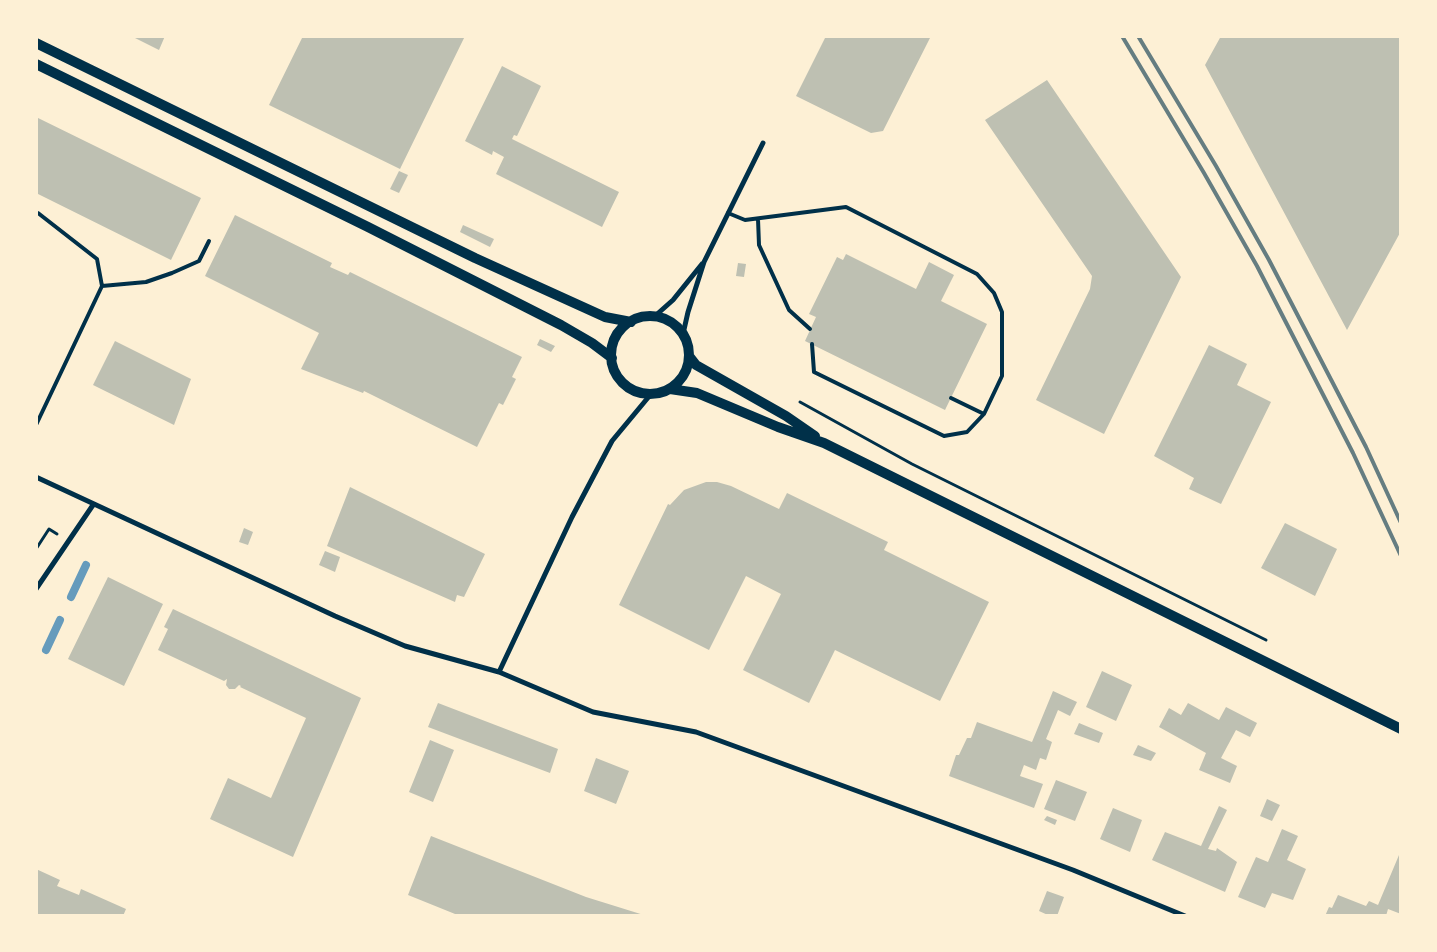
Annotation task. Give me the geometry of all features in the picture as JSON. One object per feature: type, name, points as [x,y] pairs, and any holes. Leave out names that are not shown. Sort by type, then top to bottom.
[{"type":"main road","points":[[36,43],[475,258],[604,317],[631,322]]},
{"type":"main road","points":[[36,64],[553,320],[592,343],[612,358]]},
{"type":"main road","points":[[824,443],[786,416],[696,365],[689,356],[683,334],[666,320],[655,316],[643,317],[631,322],[616,337],[612,358],[617,375],[628,387],[651,394],[670,389],[697,393],[778,427],[824,443],[1401,730]]},
{"type":"main road","points":[[670,389],[684,375],[689,356]]},
{"type":"street","points":[[683,334],[704,262],[763,143]]},
{"type":"street","points":[[655,316],[673,300],[704,262]]},
{"type":"street","points":[[499,672],[572,517],[612,441],[651,394]]},
{"type":"street","points":[[36,477],[93,505],[405,646],[499,672],[593,712],[705,735],[1064,866],[1185,916]]},
{"type":"street","points":[[36,589],[93,505]]},
{"type":"lane","points":[[728,213],[745,220],[846,207],[977,274],[994,292],[1002,312],[1002,376],[984,414],[967,432],[944,436],[814,372],[812,344]]},
{"type":"lane","points":[[36,426],[102,286],[97,259],[38,213]]},
{"type":"lane","points":[[758,219],[759,246],[789,310],[810,329]]},
{"type":"lane","points":[[102,286],[146,282],[172,273],[198,261],[209,241]]},
{"type":"lane","points":[[951,398],[984,414]]},
{"type":"path","points":[[798,401],[912,464],[1273,644]]},
{"type":"building","points":[[131,36],[165,36],[159,50]]},
{"type":"building","points":[[303,36],[465,36],[400,169],[269,105]]},
{"type":"building","points":[[826,36],[931,36],[883,131],[871,133],[796,96]]},
{"type":"building","points":[[1221,36],[1401,36],[1401,231],[1347,330],[1205,65]]},
{"type":"building","points":[[502,66],[541,86],[517,136],[514,135],[512,139],[619,192],[602,227],[496,174],[504,157],[493,151],[492,155],[465,141]]},
{"type":"building","points":[[1047,80],[1181,277],[1104,434],[1036,400],[1090,289],[1092,276],[985,120]]},
{"type":"building","points":[[36,117],[201,198],[171,260],[36,193]]},
{"type":"building","points":[[399,171],[408,175],[399,193],[390,189]]},
{"type":"building","points":[[235,215],[332,263],[330,267],[348,275],[350,272],[522,357],[512,377],[516,379],[503,405],[499,403],[477,447],[364,391],[363,393],[301,369],[319,333],[205,276]]},
{"type":"building","points":[[463,225],[494,239],[490,247],[460,232]]},
{"type":"building","points":[[846,254],[916,289],[929,262],[954,275],[941,301],[987,324],[945,410],[805,341],[816,317],[809,314],[837,257],[843,260]]},
{"type":"building","points":[[738,263],[746,264],[744,277],[736,276]]},
{"type":"building","points":[[540,339],[555,346],[551,352],[537,345]]},
{"type":"building","points":[[115,341],[191,379],[174,425],[93,385]]},
{"type":"building","points":[[1209,345],[1247,364],[1237,385],[1271,402],[1221,504],[1189,489],[1194,478],[1154,456]]},
{"type":"building","points":[[706,482],[717,482],[731,486],[779,509],[787,493],[888,542],[884,550],[989,602],[940,701],[835,650],[809,703],[743,670],[781,594],[746,576],[709,650],[619,605],[668,504],[670,505],[684,490]]},
{"type":"building","points":[[350,487],[485,554],[464,597],[457,595],[455,602],[327,546]]},
{"type":"building","points":[[1285,523],[1337,549],[1315,596],[1261,568]]},
{"type":"building","points":[[244,528],[253,532],[248,545],[239,542]]},
{"type":"building","points":[[325,551],[340,557],[335,572],[319,565]]},
{"type":"building","points":[[108,577],[163,604],[124,686],[68,659]]},
{"type":"building","points":[[173,609],[361,698],[293,857],[210,819],[228,778],[271,798],[306,718],[239,685],[235,689],[229,689],[226,685],[227,679],[224,681],[158,650],[168,629],[164,627]]},
{"type":"building","points":[[1102,671],[1132,685],[1116,721],[1086,707]]},
{"type":"building","points":[[1053,691],[1077,702],[1070,716],[1058,710],[1046,739],[1052,742],[1046,760],[1040,758],[1036,770],[1024,765],[1020,776],[1043,784],[1034,808],[949,776],[956,755],[959,755],[967,738],[971,738],[977,722],[1032,742]]},
{"type":"building","points":[[438,703],[558,749],[550,773],[428,727]]},
{"type":"building","points":[[1188,703],[1219,720],[1226,707],[1257,723],[1250,737],[1236,730],[1221,758],[1237,766],[1230,783],[1199,770],[1206,753],[1159,727],[1169,708],[1181,715]]},
{"type":"building","points":[[1079,723],[1103,733],[1099,743],[1074,734]]},
{"type":"building","points":[[430,740],[454,750],[433,802],[409,792]]},
{"type":"building","points":[[1138,745],[1156,753],[1151,761],[1133,755]]},
{"type":"building","points":[[596,758],[629,771],[616,804],[584,791]]},
{"type":"building","points":[[1056,780],[1087,792],[1075,821],[1044,809]]},
{"type":"building","points":[[1267,799],[1280,805],[1272,821],[1260,816]]},
{"type":"building","points":[[1219,806],[1227,810],[1208,849],[1216,851],[1217,848],[1237,862],[1225,892],[1152,860],[1165,832],[1201,846]]},
{"type":"building","points":[[1113,808],[1142,820],[1130,852],[1100,839]]},
{"type":"building","points":[[1047,816],[1057,820],[1055,825],[1044,820]]},
{"type":"building","points":[[1282,829],[1298,836],[1287,860],[1306,869],[1293,900],[1272,893],[1265,908],[1238,897],[1256,857],[1268,862]]},
{"type":"building","points":[[431,836],[586,897],[647,916],[460,916],[408,895]]},
{"type":"building","points":[[1399,855],[1401,914],[1388,909],[1386,916],[1325,916],[1329,907],[1332,908],[1338,895],[1366,906],[1369,901],[1378,905]]},
{"type":"building","points":[[36,869],[60,880],[57,886],[79,895],[81,889],[126,909],[123,916],[36,916]]},
{"type":"building","points":[[1047,891],[1064,897],[1057,916],[1050,916],[1039,911]]},
{"type":"waterway","points":[[71,597],[86,565]]},
{"type":"waterway","points":[[46,650],[60,620]]},
{"type":"railway","points":[[1122,36],[1257,266],[1353,453],[1401,556]]},
{"type":"railway","points":[[1138,36],[1216,166],[1269,260],[1366,447],[1401,523]]}]
